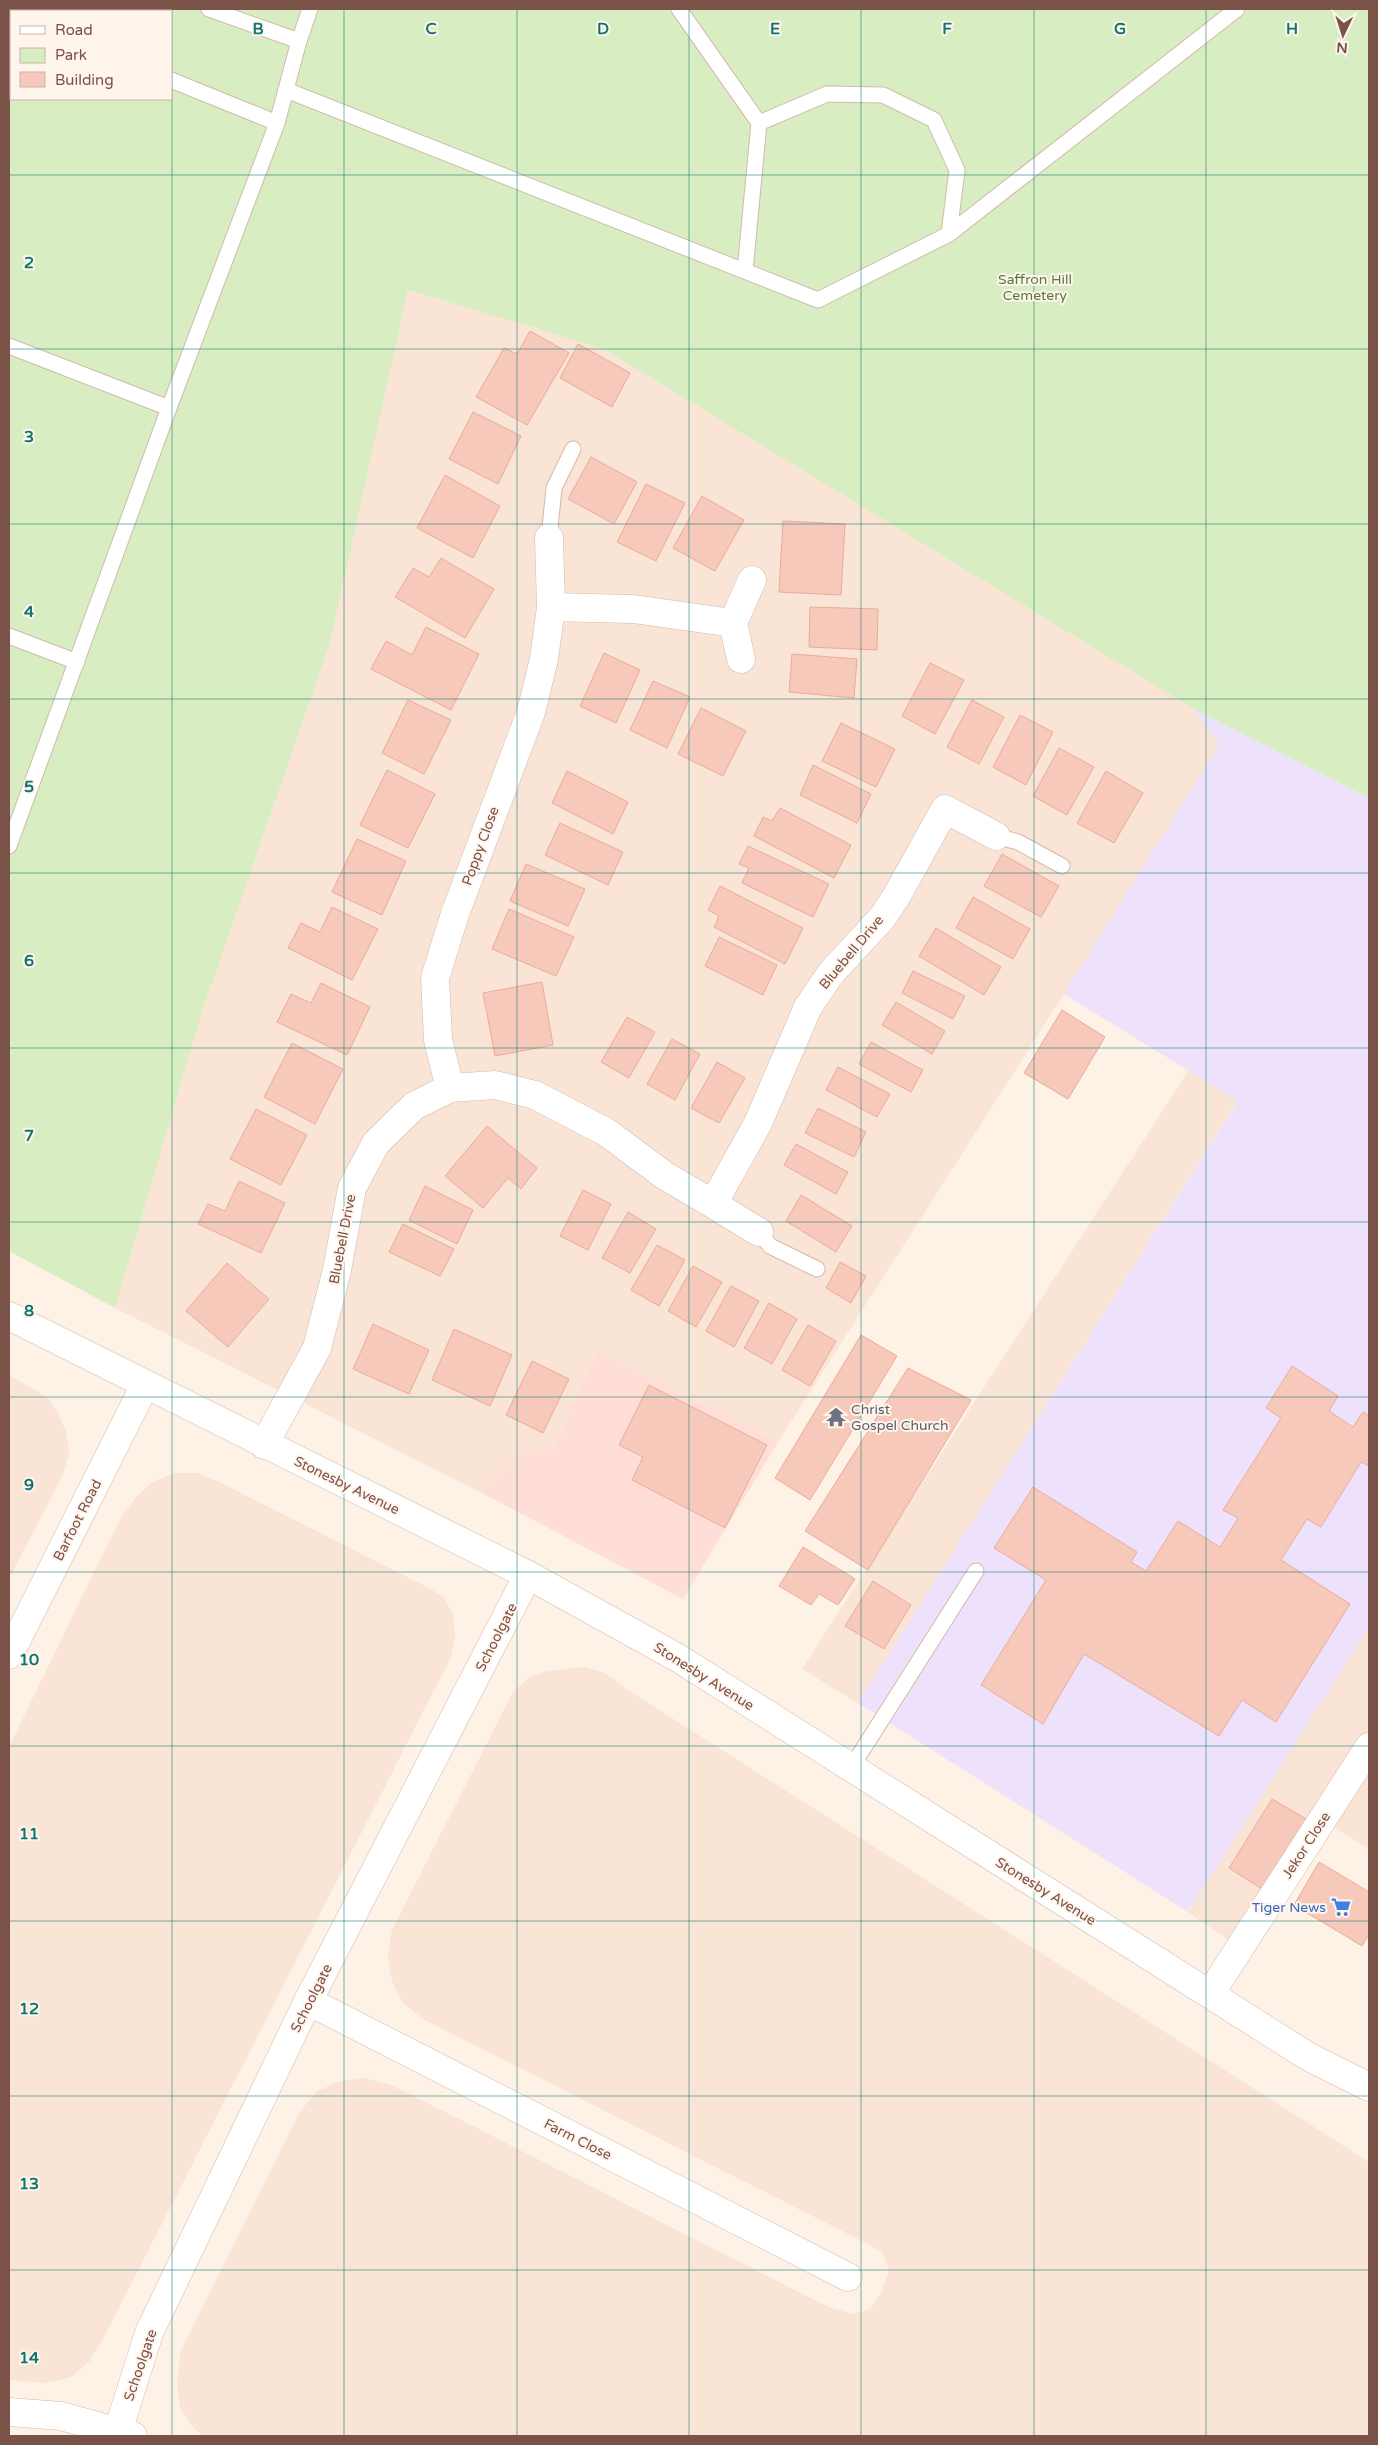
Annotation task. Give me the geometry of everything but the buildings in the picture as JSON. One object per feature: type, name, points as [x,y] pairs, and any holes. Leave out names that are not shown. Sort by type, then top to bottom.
[{"type":"street","name":"Poppy Close","points":[[450,1088],[438,1040],[435,978],[455,914],[531,712],[544,659],[551,607],[549,538]]},
{"type":"street","points":[[741,659],[732,623],[752,580]]},
{"type":"street","points":[[551,607],[633,609],[732,623]]},
{"type":"street","name":"Bluebell Drive","points":[[713,1204],[758,1123],[808,1007],[830,973],[886,911],[945,809],[996,836]]},
{"type":"street","name":"Bluebell Drive","points":[[264,1444],[317,1348],[337,1270],[352,1188],[376,1143],[414,1106],[450,1088],[495,1085],[535,1095],[606,1132],[664,1175],[759,1232]]},
{"type":"street","name":"Stonesby Avenue","points":[[9,1316],[528,1575],[678,1658],[1309,2057],[1369,2087]]},
{"type":"street","name":"Barfoot Road","points":[[9,1655],[145,1385]]},
{"type":"street","name":"Schoolgate","points":[[125,2434],[149,2333],[308,2001],[528,1575]]},
{"type":"street","name":"Jekor Close","points":[[1210,1994],[1369,1747]]},
{"type":"street","name":"Farm Close","points":[[308,2001],[848,2277]]},
{"type":"street","points":[[9,2412],[61,2416],[125,2434]]},
{"type":"lane","points":[[209,9],[299,41]]},
{"type":"lane","points":[[9,846],[169,408],[277,124],[299,41],[310,9]]},
{"type":"lane","points":[[679,9],[759,124],[745,271]]},
{"type":"lane","points":[[286,90],[818,300],[949,234],[1238,9]]},
{"type":"lane","points":[[172,80],[277,124]]},
{"type":"lane","points":[[759,124],[827,94],[883,94],[934,120],[957,170],[949,234]]},
{"type":"lane","points":[[9,346],[169,408]]},
{"type":"lane","name":"Poppy Close","points":[[549,538],[554,488],[573,449]]},
{"type":"lane","points":[[9,636],[77,662]]},
{"type":"lane","points":[[996,836],[1018,842],[1062,866]]},
{"type":"lane","points":[[759,1232],[770,1246],[816,1269]]},
{"type":"lane","points":[[851,1768],[976,1571]]},
{"type":"shaded area","points":[[408,290],[604,349],[1192,708],[1220,745],[1064,994],[778,1442],[597,1350],[553,1449],[526,1449],[506,1466],[482,1493],[115,1308],[202,1012],[330,643]]},
{"type":"shaded area","points":[[1192,708],[1369,798],[1369,1627],[1188,1912],[858,1703],[1238,1101],[1064,994],[1219,745]]},
{"type":"shaded area","points":[[1189,1070],[1238,1100],[858,1703],[802,1669]]},
{"type":"shaded area","points":[[597,1350],[778,1442],[683,1599],[482,1493],[506,1466],[526,1449],[553,1449]]},
{"type":"shaded area","points":[[9,1375],[47,1397],[58,1413],[66,1432],[69,1454],[62,1476],[9,1579]]},
{"type":"shaded area","points":[[174,1473],[198,1473],[219,1482],[431,1589],[444,1598],[453,1615],[455,1637],[451,1657],[103,2339],[89,2362],[71,2377],[45,2383],[9,2380],[9,1747],[121,1517],[136,1497],[153,1482]]},
{"type":"shaded area","points":[[1369,1627],[1369,1849],[1329,1824],[1245,1951],[1188,1912]]},
{"type":"shaded area","points":[[582,1667],[603,1672],[631,1692],[1369,2162],[1369,2436],[203,2436],[194,2429],[180,2408],[177,2383],[181,2351],[299,2113],[317,2091],[341,2081],[365,2078],[394,2086],[828,2307],[853,2314],[870,2309],[881,2294],[889,2271],[883,2253],[423,2019],[405,2005],[395,1989],[390,1973],[388,1953],[392,1930],[513,1692],[528,1678],[547,1671]]},
{"type":"green space","name":"Saffron Hill Cemetery","points":[[9,9],[1369,9],[1369,798],[1192,708],[604,349],[408,290],[330,643],[202,1012],[115,1308],[9,1251]]},
{"type":"place","name":"Christ Gospel Church","points":[[836,1417]]},
{"type":"place","name":"Tiger News","points":[[1341,1907]]}]
